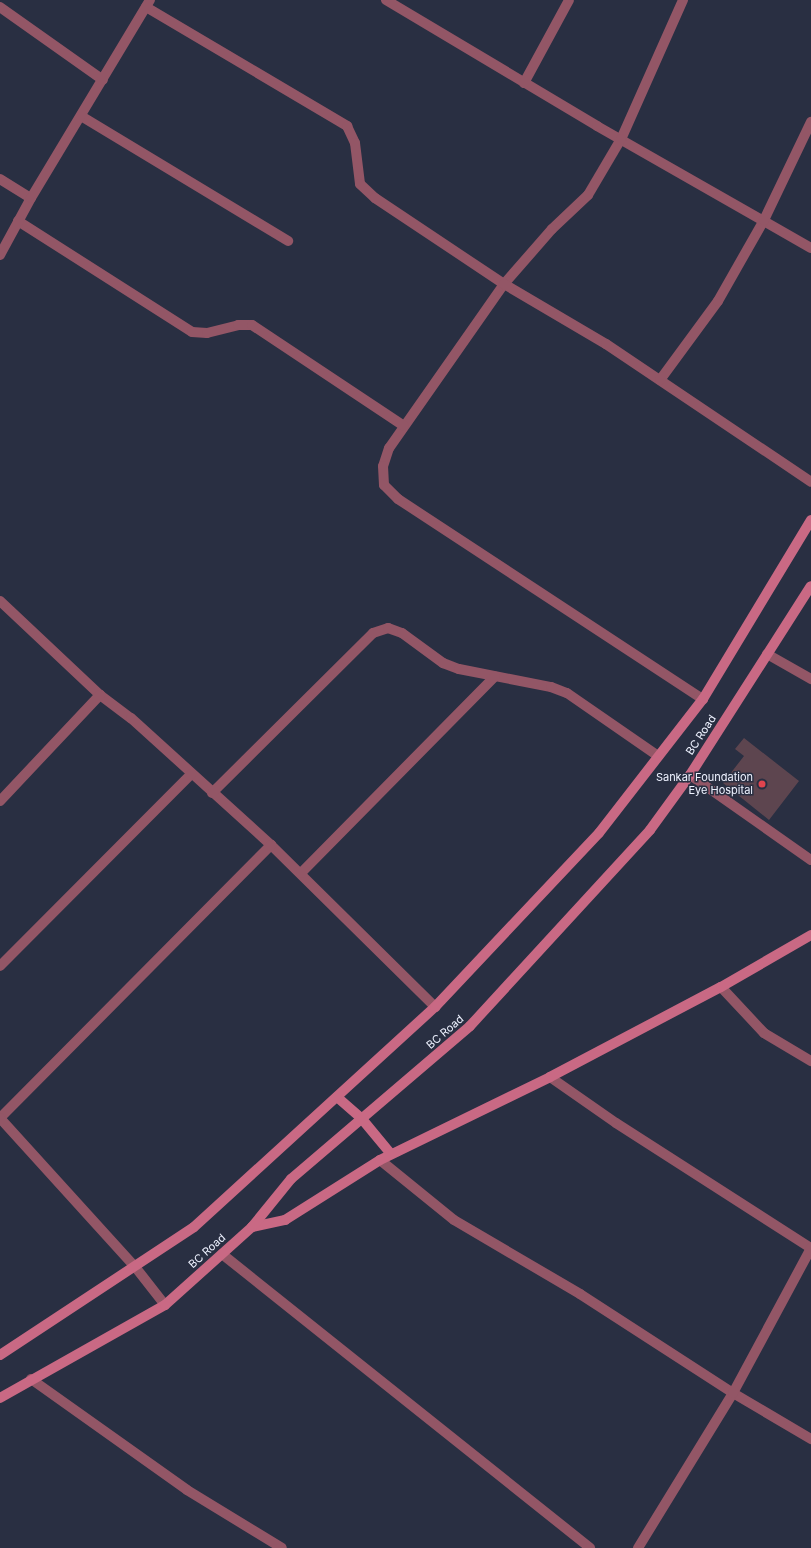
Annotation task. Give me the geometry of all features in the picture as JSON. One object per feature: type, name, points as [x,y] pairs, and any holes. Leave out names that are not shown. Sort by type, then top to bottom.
[{"type":"street","points":[[386,0],[524,83],[811,248]]},
{"type":"street","points":[[524,83],[569,0]]},
{"type":"street","points":[[683,0],[621,139],[581,204],[552,229],[504,284],[389,448],[383,466],[384,485],[398,499],[703,699]]},
{"type":"street","points":[[0,255],[31,198],[148,3],[347,126],[354,143],[360,184],[375,198],[504,284],[660,380],[811,482]]},
{"type":"street","points":[[0,7],[103,80]]},
{"type":"street","points":[[81,116],[288,241]]},
{"type":"street","points":[[660,380],[710,315],[764,220],[811,122]]},
{"type":"street","points":[[0,179],[31,198]]},
{"type":"street","points":[[18,221],[192,332],[207,333],[238,325],[252,325],[404,426]]},
{"type":"street","points":[[0,1355],[136,1268],[194,1227],[435,1006],[599,833],[703,699],[811,520]]},
{"type":"street","name":"BC Road","points":[[0,1398],[31,1379],[165,1305],[252,1227],[291,1180],[470,1026],[650,830],[690,775],[811,586]]},
{"type":"street","points":[[0,601],[100,695],[131,718],[271,845],[435,1006]]},
{"type":"street","points":[[212,793],[373,633],[388,628],[402,633],[443,664],[495,676],[551,686],[568,694],[658,756]]},
{"type":"street","points":[[767,654],[811,679]]},
{"type":"street","points":[[301,873],[495,676]]},
{"type":"street","points":[[0,801],[100,695]]},
{"type":"street","points":[[0,966],[191,774]]},
{"type":"street","points":[[690,775],[811,860]]},
{"type":"street","points":[[165,1305],[136,1268],[0,1118],[271,845]]},
{"type":"street","points":[[252,1227],[285,1220],[391,1154],[550,1077],[721,987],[811,936]]},
{"type":"street","points":[[721,987],[764,1033],[811,1061]]},
{"type":"street","points":[[550,1077],[616,1123],[811,1248],[733,1393],[638,1548]]},
{"type":"street","points":[[337,1097],[362,1119],[391,1154]]},
{"type":"street","points":[[380,1160],[454,1220],[580,1294],[733,1393],[811,1439]]},
{"type":"street","points":[[222,1254],[590,1548]]},
{"type":"street","points":[[31,1379],[187,1490],[282,1548]]},
{"type":"building","points":[[744,738],[799,781],[769,820],[723,783],[744,756],[735,749]]},
{"type":"place","name":"Sankar Foundation Eye Hospital","points":[[762,784]]}]
